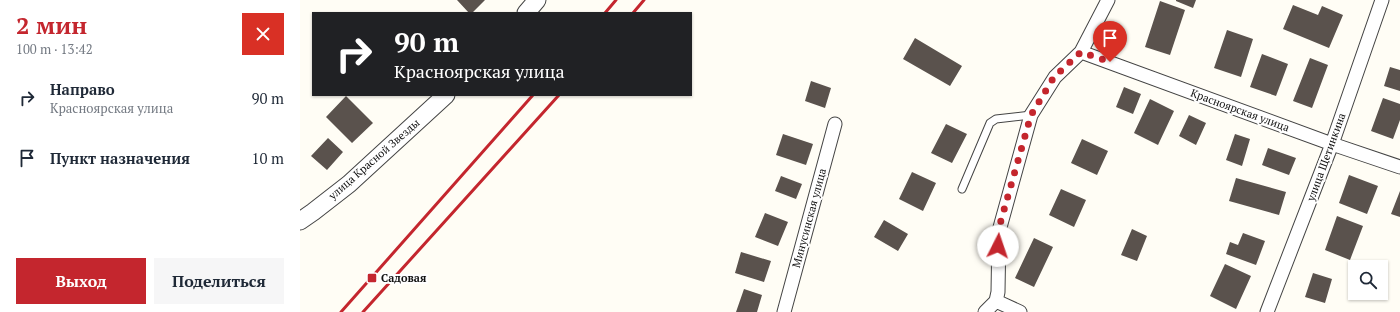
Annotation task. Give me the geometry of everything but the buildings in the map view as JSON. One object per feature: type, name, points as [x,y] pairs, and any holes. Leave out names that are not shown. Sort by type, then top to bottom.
[{"type":"street","points":[[527,12],[537,0]]},
{"type":"street","points":[[985,312],[996,301],[998,292],[998,231],[1031,115],[1054,77],[1081,52],[1108,0]]},
{"type":"street","name":"улица Щетинкина","points":[[1268,312],[1332,144],[1382,0]]},
{"type":"street","name":"Красноярская улица","points":[[1081,52],[1332,144],[1400,167]]},
{"type":"street","name":"улица Красной Звезды","points":[[300,221],[349,184],[445,96]]},
{"type":"street","name":"Минусинская улица","points":[[784,312],[835,124]]},
{"type":"street","points":[[996,301],[1020,312]]},
{"type":"lane","points":[[962,189],[990,123],[996,119],[1031,115]]},
{"type":"railway","points":[[606,12],[616,0]]},
{"type":"railway","points":[[634,12],[644,0]]},
{"type":"railway","points":[[341,312],[532,96]]},
{"type":"railway","points":[[363,312],[558,96]]},
{"type":"place","name":"Садовая","points":[[372,278]]},
{"type":"route","points":[[998,246],[998,231],[1031,115],[1054,77],[1081,52],[1110,62]]}]
